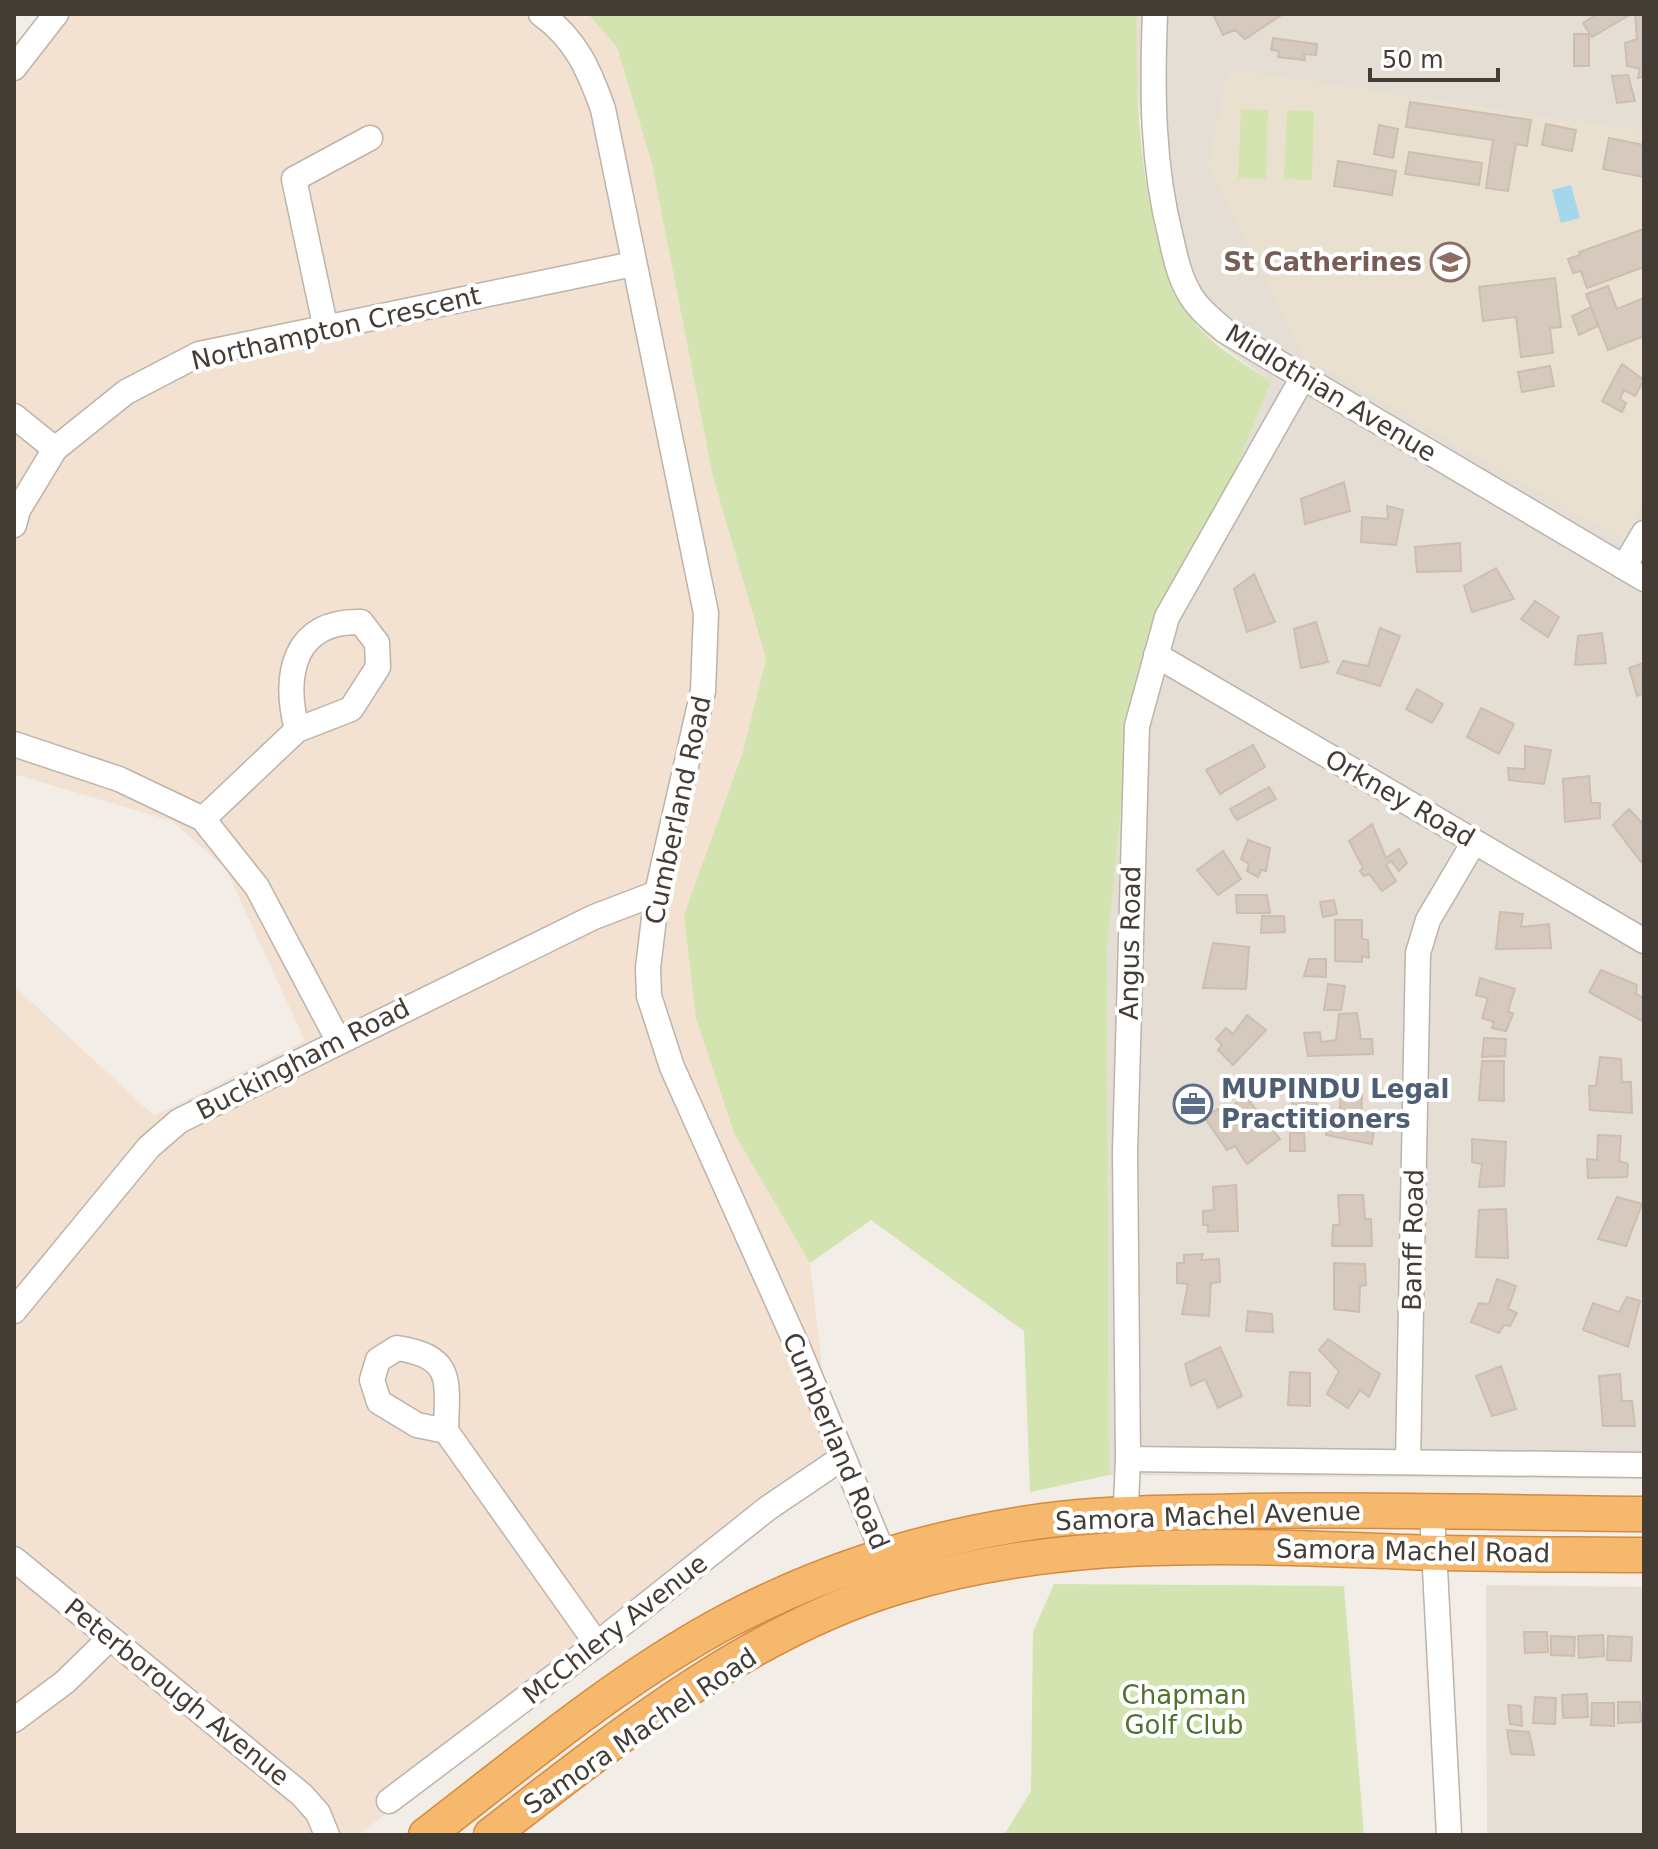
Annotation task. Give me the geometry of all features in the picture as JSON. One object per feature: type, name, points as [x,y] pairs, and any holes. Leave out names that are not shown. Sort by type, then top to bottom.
[{"type":"highway","name":"Samora Machel Avenue","points":[[426,1835],[570,1725],[687,1645],[770,1600],[882,1555],[1006,1527],[1126,1514],[1334,1510],[1644,1514]]},
{"type":"highway","name":"Samora Machel Road","points":[[491,1835],[583,1764],[720,1672],[817,1620],[899,1586],[990,1565],[1124,1549],[1206,1546],[1644,1555]]},
{"type":"street","points":[[14,68],[56,14]]},
{"type":"street","name":"Cumberland Road","points":[[541,14],[564,30],[576,45],[603,109],[706,613],[703,691],[686,781],[657,893],[648,968],[649,996],[659,1035],[799,1350],[882,1555],[899,1586]]},
{"type":"street","name":"Midlothian Avenue","points":[[1155,14],[1152,91],[1158,187],[1183,279],[1207,315],[1225,331],[1634,573]]},
{"type":"street","points":[[325,325],[294,179],[370,138]]},
{"type":"street","name":"Northampton Crescent","points":[[14,525],[18,510],[55,449],[126,392],[199,354],[325,325],[633,264]]},
{"type":"street","name":"Angus Road","points":[[1124,1549],[1128,1459],[1125,1152],[1137,726],[1167,617],[1303,377]]},
{"type":"street","points":[[14,416],[55,449]]},
{"type":"street","points":[[1634,573],[1644,533]]},
{"type":"street","points":[[203,819],[297,730],[351,709],[378,667],[377,643],[361,622],[336,621],[313,634],[301,649],[291,676],[291,705],[297,730]]},
{"type":"street","name":"Orkney Road","points":[[1156,655],[1644,941]]},
{"type":"street","points":[[14,744],[119,779],[203,819],[257,887],[338,1040]]},
{"type":"street","name":"Banff Road","points":[[1408,1461],[1418,953],[1428,920],[1474,842]]},
{"type":"street","name":"Buckingham Road","points":[[14,1311],[149,1147],[179,1121],[338,1040],[594,917],[657,893]]},
{"type":"street","points":[[446,1431],[597,1644]]},
{"type":"street","name":"McChlery Avenue","points":[[389,1801],[597,1644],[768,1508],[842,1458]]},
{"type":"street","name":"Samora Machel Avenue","points":[[1128,1459],[1644,1465]]},
{"type":"street","points":[[1432,1512],[1449,1835]]},
{"type":"street","name":"Peterborough Avenue","points":[[14,1559],[302,1795],[318,1813],[327,1835]]},
{"type":"street","points":[[14,1720],[65,1682],[110,1638]]},
{"type":"shaded area","points":[[66,14],[588,14],[617,47],[652,164],[713,477],[766,659],[742,755],[734,1132],[810,1263],[834,1472],[358,1835],[14,1835],[14,986],[154,1116],[305,1041],[226,869],[172,821],[14,774],[14,81]]},
{"type":"shaded area","points":[[1137,14],[1644,14],[1644,1479],[1109,1475],[1107,949],[1129,733],[1164,615],[1234,474],[1271,382],[1203,332],[1171,285],[1149,197],[1135,67]]},
{"type":"shaded area","name":"St Catherines","points":[[1228,69],[1644,131],[1644,500],[1624,541],[1303,356],[1208,168]]},
{"type":"shaded area","points":[[1486,1585],[1644,1587],[1644,1835],[1487,1835]]},
{"type":"green space","points":[[588,14],[1137,14],[1140,135],[1154,224],[1166,265],[1182,302],[1202,331],[1226,352],[1271,382],[1234,474],[1164,615],[1129,733],[1107,949],[1109,1475],[1030,1492],[1024,1331],[871,1220],[810,1263],[734,1133],[696,1018],[684,915],[742,755],[766,659],[713,477],[652,164],[617,47]]},
{"type":"green space","points":[[1241,109],[1268,110],[1266,179],[1238,178]]},
{"type":"green space","points":[[1287,110],[1314,111],[1312,180],[1284,179]]},
{"type":"green space","name":"Chapman Golf Club","points":[[1054,1584],[1344,1586],[1364,1835],[1004,1835],[1031,1791],[1033,1632]]},
{"type":"water","points":[[1571,185],[1580,218],[1561,223],[1552,190]]},
{"type":"building","points":[[1283,14],[1245,39],[1235,30],[1223,35],[1214,16]]},
{"type":"building","points":[[1597,14],[1631,14],[1592,37],[1583,23]]},
{"type":"building","points":[[1635,14],[1644,14],[1644,77],[1638,78],[1640,69],[1627,66],[1625,43],[1637,39]]},
{"type":"building","points":[[1574,34],[1589,34],[1589,66],[1574,66]]},
{"type":"building","points":[[1273,38],[1317,44],[1316,55],[1304,54],[1305,60],[1278,57],[1279,51],[1271,50]]},
{"type":"building","points":[[1628,75],[1635,101],[1617,103],[1612,76]]},
{"type":"building","points":[[1410,102],[1531,120],[1527,146],[1516,144],[1508,191],[1486,188],[1493,140],[1406,127]]},
{"type":"building","points":[[1546,124],[1576,130],[1572,151],[1542,145]]},
{"type":"building","points":[[1379,125],[1398,129],[1393,158],[1374,154]]},
{"type":"building","points":[[1609,138],[1644,145],[1644,177],[1603,169]]},
{"type":"building","points":[[1409,152],[1482,163],[1479,185],[1405,174]]},
{"type":"building","points":[[1338,161],[1396,171],[1392,195],[1334,186]]},
{"type":"building","points":[[1644,229],[1644,267],[1587,288],[1581,271],[1573,273],[1568,259],[1580,255],[1579,252]]},
{"type":"building","points":[[1555,278],[1561,327],[1550,328],[1553,353],[1521,357],[1516,317],[1483,321],[1479,287]]},
{"type":"building","points":[[1608,286],[1617,309],[1644,298],[1644,336],[1608,350],[1586,294]]},
{"type":"building","points":[[1591,307],[1598,326],[1579,335],[1572,316]]},
{"type":"building","points":[[1622,364],[1644,380],[1635,396],[1624,390],[1620,399],[1626,403],[1622,412],[1602,401]]},
{"type":"building","points":[[1550,366],[1554,386],[1522,392],[1518,372]]},
{"type":"building","points":[[1344,482],[1350,511],[1305,524],[1301,499]]},
{"type":"building","points":[[1387,506],[1403,510],[1396,545],[1361,542],[1362,517],[1388,519]]},
{"type":"building","points":[[1460,543],[1461,571],[1417,572],[1415,547]]},
{"type":"building","points":[[1496,568],[1514,599],[1472,612],[1464,586]]},
{"type":"building","points":[[1254,574],[1275,622],[1247,632],[1234,589]]},
{"type":"building","points":[[1535,601],[1559,617],[1548,637],[1521,619]]},
{"type":"building","points":[[1316,622],[1328,662],[1301,668],[1294,629]]},
{"type":"building","points":[[1380,628],[1400,636],[1380,686],[1337,673],[1343,661],[1368,666]]},
{"type":"building","points":[[1602,633],[1606,663],[1575,665],[1578,636]]},
{"type":"building","points":[[1644,663],[1644,693],[1637,696],[1629,668]]},
{"type":"building","points":[[1417,689],[1443,704],[1432,723],[1406,709]]},
{"type":"building","points":[[1481,708],[1514,724],[1499,754],[1467,737]]},
{"type":"building","points":[[1253,745],[1265,767],[1220,794],[1206,770]]},
{"type":"building","points":[[1525,746],[1551,750],[1544,784],[1509,780],[1508,768],[1525,769]]},
{"type":"building","points":[[1589,776],[1591,803],[1600,803],[1600,818],[1565,822],[1563,779]]},
{"type":"building","points":[[1269,787],[1276,799],[1237,820],[1230,809]]},
{"type":"building","points":[[1629,809],[1644,825],[1644,859],[1641,862],[1613,825]]},
{"type":"building","points":[[1372,824],[1386,858],[1399,849],[1407,863],[1399,871],[1391,861],[1386,865],[1396,881],[1382,891],[1369,874],[1364,876],[1360,871],[1363,868],[1349,841]]},
{"type":"building","points":[[1248,840],[1270,848],[1266,871],[1261,870],[1258,877],[1247,871],[1249,864],[1241,859]]},
{"type":"building","points":[[1223,851],[1241,879],[1218,895],[1197,870]]},
{"type":"building","points":[[1236,895],[1267,895],[1270,913],[1237,913]]},
{"type":"building","points":[[1334,900],[1337,914],[1323,917],[1320,902]]},
{"type":"building","points":[[1500,912],[1523,914],[1521,927],[1549,924],[1551,948],[1496,949]]},
{"type":"building","points":[[1262,916],[1284,916],[1285,932],[1261,933]]},
{"type":"building","points":[[1335,920],[1362,920],[1362,939],[1368,940],[1369,958],[1362,956],[1362,962],[1335,961]]},
{"type":"building","points":[[1213,943],[1249,947],[1246,989],[1203,988]]},
{"type":"building","points":[[1309,959],[1326,959],[1326,977],[1304,976]]},
{"type":"building","points":[[1601,970],[1637,985],[1636,994],[1644,998],[1642,1021],[1589,992]]},
{"type":"building","points":[[1480,978],[1515,989],[1508,1011],[1513,1014],[1506,1031],[1492,1028],[1494,1022],[1482,1018],[1488,998],[1476,995]]},
{"type":"building","points":[[1328,984],[1345,986],[1341,1010],[1324,1010]]},
{"type":"building","points":[[1357,1013],[1361,1039],[1372,1039],[1373,1054],[1308,1056],[1304,1033],[1320,1032],[1321,1042],[1336,1040],[1339,1014]]},
{"type":"building","points":[[1247,1015],[1266,1030],[1233,1065],[1218,1050],[1222,1045],[1216,1039],[1226,1028],[1233,1034]]},
{"type":"building","points":[[1484,1038],[1506,1039],[1505,1056],[1482,1057]]},
{"type":"building","points":[[1600,1057],[1621,1059],[1622,1082],[1631,1082],[1632,1113],[1590,1110],[1589,1086],[1596,1086]]},
{"type":"building","points":[[1482,1061],[1504,1061],[1504,1101],[1479,1100]]},
{"type":"building","points":[[1293,1082],[1300,1082],[1301,1092],[1316,1090],[1317,1113],[1292,1113]]},
{"type":"building","points":[[1341,1093],[1362,1095],[1361,1119],[1375,1123],[1372,1144],[1326,1135],[1328,1119],[1339,1119]]},
{"type":"building","points":[[1245,1096],[1280,1139],[1247,1164],[1235,1146],[1227,1150],[1204,1117],[1218,1109],[1224,1113]]},
{"type":"building","points":[[1290,1133],[1304,1133],[1305,1151],[1290,1151]]},
{"type":"building","points":[[1598,1135],[1621,1136],[1619,1161],[1628,1164],[1627,1177],[1588,1178],[1587,1159],[1597,1160]]},
{"type":"building","points":[[1472,1139],[1506,1142],[1504,1186],[1479,1187],[1482,1164],[1472,1162]]},
{"type":"building","points":[[1236,1185],[1238,1231],[1208,1232],[1208,1225],[1203,1225],[1203,1211],[1214,1210],[1213,1187]]},
{"type":"building","points":[[1338,1195],[1363,1195],[1365,1219],[1371,1219],[1372,1246],[1332,1246],[1333,1225],[1340,1225]]},
{"type":"building","points":[[1617,1197],[1642,1204],[1626,1246],[1598,1239]]},
{"type":"building","points":[[1506,1209],[1508,1258],[1476,1257],[1479,1210]]},
{"type":"building","points":[[1203,1254],[1201,1260],[1219,1259],[1220,1282],[1211,1283],[1209,1316],[1182,1314],[1188,1284],[1177,1283],[1177,1263],[1184,1263],[1184,1255]]},
{"type":"building","points":[[1334,1263],[1365,1264],[1366,1285],[1360,1286],[1359,1312],[1334,1309]]},
{"type":"building","points":[[1497,1279],[1516,1286],[1508,1309],[1517,1313],[1510,1326],[1504,1325],[1499,1333],[1471,1322],[1479,1303],[1489,1304]]},
{"type":"building","points":[[1627,1297],[1640,1301],[1628,1347],[1583,1330],[1593,1303],[1619,1312]]},
{"type":"building","points":[[1248,1311],[1272,1314],[1273,1332],[1246,1331]]},
{"type":"building","points":[[1328,1339],[1380,1374],[1369,1397],[1360,1390],[1348,1408],[1327,1394],[1339,1371],[1319,1350]]},
{"type":"building","points":[[1220,1347],[1242,1396],[1218,1408],[1205,1379],[1191,1386],[1185,1364]]},
{"type":"building","points":[[1501,1366],[1516,1409],[1492,1416],[1476,1376]]},
{"type":"building","points":[[1290,1372],[1310,1373],[1310,1406],[1288,1405]]},
{"type":"building","points":[[1620,1374],[1622,1401],[1632,1401],[1635,1426],[1603,1426],[1599,1376]]},
{"type":"building","points":[[1524,1632],[1547,1632],[1548,1652],[1525,1653]]},
{"type":"building","points":[[1603,1635],[1604,1656],[1579,1658],[1578,1636]]},
{"type":"building","points":[[1551,1636],[1575,1637],[1574,1656],[1551,1655]]},
{"type":"building","points":[[1608,1636],[1632,1637],[1631,1661],[1607,1660]]},
{"type":"building","points":[[1587,1694],[1588,1717],[1563,1718],[1562,1695]]},
{"type":"building","points":[[1535,1697],[1556,1698],[1555,1724],[1533,1723]]},
{"type":"building","points":[[1618,1702],[1640,1702],[1641,1722],[1618,1723]]},
{"type":"building","points":[[1592,1703],[1614,1703],[1614,1726],[1591,1725]]},
{"type":"building","points":[[1508,1705],[1521,1706],[1522,1726],[1510,1724]]},
{"type":"building","points":[[1507,1730],[1529,1732],[1534,1755],[1511,1754]]},
{"type":"place","name":"St Catherines","points":[[1450,262]]},
{"type":"place","name":"MUPINDU Legal Practitioners","points":[[1193,1104]]}]
